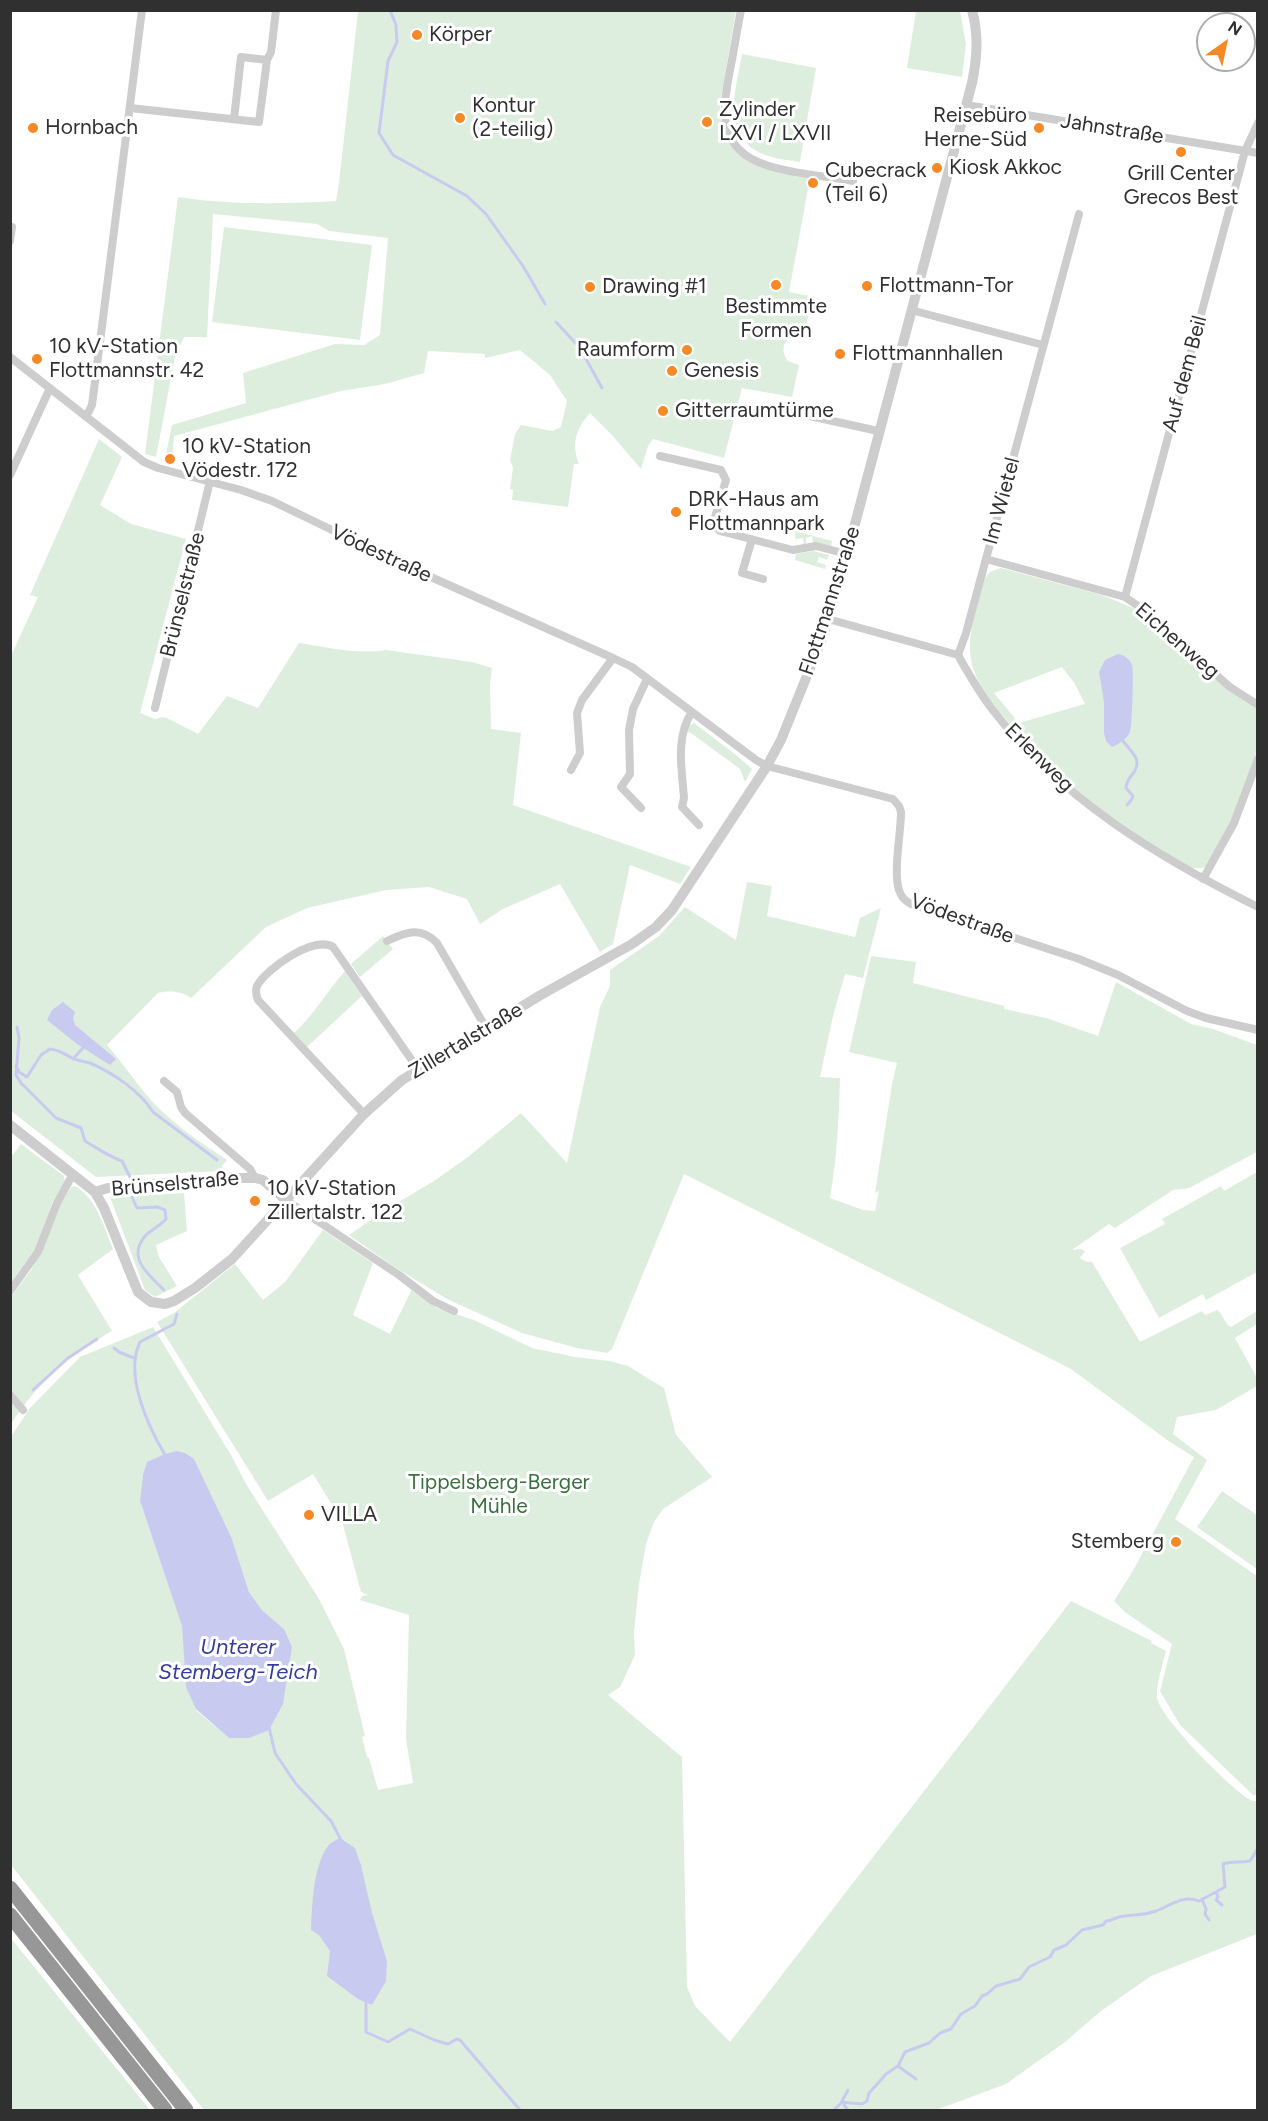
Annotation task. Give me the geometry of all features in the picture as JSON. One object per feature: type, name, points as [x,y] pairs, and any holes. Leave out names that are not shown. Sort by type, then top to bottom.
[{"type":"highway","points":[[10,1888],[186,2110]]},
{"type":"highway","points":[[10,1915],[165,2110]]},
{"type":"street","points":[[10,357],[86,417],[92,405],[142,10]]},
{"type":"street","points":[[130,108],[259,122],[276,10]]},
{"type":"street","points":[[741,10],[724,106],[725,123],[732,139],[743,153],[763,164],[852,181]]},
{"type":"street","name":"Flottmannstraße","points":[[767,766],[781,740],[828,619],[847,554],[977,58],[977,31],[972,10]]},
{"type":"street","points":[[234,120],[241,57],[267,60]]},
{"type":"street","name":"Jahnstraße","points":[[966,105],[1257,153]]},
{"type":"street","name":"Auf dem Beil","points":[[1125,597],[1245,151],[1257,123]]},
{"type":"street","name":"Im Wietel","points":[[958,655],[966,633],[1079,214]]},
{"type":"street","points":[[10,241],[12,227]]},
{"type":"street","points":[[911,310],[1043,345]]},
{"type":"street","points":[[10,475],[50,388]]},
{"type":"street","points":[[801,414],[878,431]]},
{"type":"street","name":"Vödestraße","points":[[86,417],[144,462],[272,501],[424,574],[613,658],[647,679],[767,766],[888,797],[896,802],[901,816],[898,890],[901,896],[911,904],[1079,959],[1118,975],[1187,1011],[1206,1018],[1257,1030]]},
{"type":"street","points":[[660,456],[721,470],[726,480],[713,524],[720,531],[793,550],[816,546],[847,554]]},
{"type":"street","name":"Brünselstraße","points":[[155,708],[210,481]]},
{"type":"street","points":[[752,539],[742,573],[763,579]]},
{"type":"street","name":"Eichenweg","points":[[986,559],[1125,597],[1230,687],[1257,705]]},
{"type":"street","points":[[828,619],[958,655]]},
{"type":"street","name":"Erlenweg","points":[[958,655],[992,709],[1060,781],[1121,828],[1203,879],[1257,908]]},
{"type":"street","points":[[571,770],[580,753],[577,713],[582,700],[613,658]]},
{"type":"street","points":[[641,808],[621,787],[630,774],[629,730],[633,709],[647,679]]},
{"type":"street","points":[[692,712],[684,725],[682,738],[684,798],[682,807],[699,825]]},
{"type":"street","points":[[1203,879],[1234,823],[1257,759]]},
{"type":"street","name":"Zillertalstraße","points":[[96,1192],[138,1292],[151,1302],[165,1304],[195,1288],[232,1259],[385,1094],[418,1069],[610,957],[646,934],[664,919],[696,876],[767,766]]},
{"type":"street","points":[[387,941],[410,932],[424,933],[431,937],[437,943],[486,1028]]},
{"type":"street","points":[[364,1114],[258,1000],[256,993],[258,985],[281,962],[317,944],[327,944],[333,947],[418,1069]]},
{"type":"street","name":"Brünselstraße","points":[[164,1081],[177,1092],[181,1107],[186,1113],[250,1169],[255,1178]]},
{"type":"street","points":[[10,1125],[96,1192]]},
{"type":"street","points":[[10,1291],[38,1252],[57,1203],[73,1174]]},
{"type":"street","name":"Brünselstraße","points":[[96,1192],[108,1188],[255,1178],[263,1180],[286,1200]]},
{"type":"street","points":[[286,1200],[399,1275],[433,1301],[454,1311]]},
{"type":"street","points":[[10,1395],[23,1410]]},
{"type":"green space","points":[[358,11],[736,11],[720,104],[722,124],[727,139],[747,160],[776,171],[810,178],[789,292],[810,296],[808,316],[804,336],[789,339],[784,346],[788,361],[799,365],[792,397],[742,388],[724,458],[653,439],[648,446],[641,469],[590,413],[576,437],[575,449],[579,464],[574,464],[568,507],[512,500],[513,490],[510,489],[513,468],[510,460],[515,434],[521,425],[552,431],[561,427],[567,401],[550,375],[520,350],[485,358],[485,354],[428,351],[424,373],[385,384],[341,391],[174,436],[172,461],[165,459],[172,425],[246,403],[243,373],[335,344],[364,345],[380,335],[388,238],[329,231],[317,224],[213,214],[207,337],[184,337],[175,357],[156,457],[145,454],[178,197],[257,203],[336,201]]},
{"type":"green space","points":[[916,11],[960,11],[966,44],[962,77],[907,68]]},
{"type":"green space","points":[[742,54],[816,68],[800,162],[763,154],[750,146],[741,136],[734,110]]},
{"type":"green space","points":[[224,227],[372,245],[360,340],[212,322]]},
{"type":"green space","points":[[99,439],[122,457],[100,505],[131,524],[186,539],[140,713],[155,719],[167,718],[198,734],[227,696],[258,708],[299,643],[353,651],[386,650],[472,662],[492,668],[491,729],[521,733],[513,805],[691,867],[680,884],[630,865],[613,944],[600,952],[560,884],[503,909],[480,924],[467,899],[429,887],[386,890],[307,908],[266,927],[191,998],[175,992],[158,993],[107,1045],[163,1112],[194,1138],[227,1160],[222,1166],[222,1171],[96,1177],[11,1111],[11,656],[38,597],[30,595]]},
{"type":"green space","points":[[795,531],[832,541],[831,547],[813,543],[812,536],[806,538],[804,545],[803,538],[796,539],[796,546]]},
{"type":"green space","points":[[814,551],[829,555],[827,560],[819,557],[817,562],[826,565],[825,569],[795,560],[796,554]]},
{"type":"green space","points":[[1001,568],[1102,595],[1133,608],[1220,683],[1257,709],[1258,742],[1255,758],[1228,828],[1205,867],[1193,868],[1182,863],[1096,806],[1057,773],[1021,737],[989,698],[972,664],[970,639],[985,578],[990,572]],"holes":[[[1062,667],[1075,684],[1085,704],[1019,723],[994,693]]]},
{"type":"green space","points":[[694,723],[752,769],[745,782],[740,769],[687,732],[689,726]]},
{"type":"green space","points":[[747,882],[772,886],[767,916],[855,937],[860,918],[881,908],[863,978],[845,974],[820,1077],[840,1078],[837,1138],[830,1198],[863,1210],[875,1211],[879,1191],[875,1193],[897,1063],[849,1052],[871,956],[916,962],[913,983],[1004,1006],[1004,1009],[1046,1018],[1098,1036],[1116,982],[1191,1024],[1213,1029],[1257,1045],[1257,1152],[1189,1188],[1173,1190],[1115,1228],[1109,1224],[1072,1250],[1085,1251],[1080,1258],[1092,1262],[1140,1342],[1202,1311],[1205,1315],[1217,1310],[1231,1327],[1257,1311],[1257,1324],[1235,1338],[1257,1378],[1257,1386],[1216,1410],[1177,1417],[1173,1434],[1207,1460],[1175,1519],[1257,1576],[1257,1795],[1253,1795],[1180,1725],[1160,1691],[1172,1644],[1126,1613],[1114,1601],[1134,1569],[1194,1457],[1071,1369],[684,1174],[612,1349],[607,1353],[577,1348],[522,1333],[447,1299],[393,1266],[349,1235],[468,1157],[521,1113],[567,1163],[600,1007],[610,986],[610,970],[659,936],[685,907],[736,940]]},
{"type":"green space","points":[[383,936],[393,949],[360,977],[351,964]]},
{"type":"green space","points":[[345,971],[362,996],[307,1047],[294,1033],[308,1019]]},
{"type":"green space","points":[[21,1144],[64,1176],[65,1181],[52,1203],[38,1246],[11,1282],[10,1158]]},
{"type":"green space","points":[[1257,1172],[1257,1272],[1206,1300],[1203,1294],[1159,1318],[1120,1248],[1165,1224],[1162,1219],[1221,1186],[1224,1191]]},
{"type":"green space","points":[[75,1186],[89,1198],[94,1206],[113,1249],[78,1275],[112,1331],[68,1360],[56,1371],[32,1395],[11,1424],[11,1297],[31,1270],[60,1205],[71,1187]]},
{"type":"green space","points":[[184,1193],[187,1231],[156,1245],[159,1257],[177,1286],[155,1297],[145,1290],[110,1197]]},
{"type":"green space","name":"Tippelsberg-Berger Mühle","points":[[323,1230],[373,1263],[353,1315],[390,1334],[412,1289],[437,1308],[474,1320],[532,1348],[628,1366],[664,1388],[676,1435],[712,1477],[663,1509],[654,1522],[646,1544],[639,1584],[634,1632],[635,1655],[620,1687],[608,1695],[682,1757],[687,1987],[695,2006],[730,2042],[1071,1601],[1152,1641],[1151,1643],[1166,1651],[1157,1697],[1169,1720],[1212,1767],[1240,1793],[1257,1801],[1257,1934],[1151,1976],[1006,2084],[936,2110],[204,2110],[11,1865],[10,1438],[30,1408],[80,1357],[153,1327],[231,1455],[246,1484],[319,1599],[344,1649],[365,1736],[362,1737],[378,1790],[413,1783],[406,1739],[409,1615],[360,1600],[362,1596],[368,1595],[361,1592],[342,1521],[313,1474],[268,1501],[157,1322],[174,1313],[235,1264],[263,1300],[285,1282]],"holes":[[[143,1475],[232,1539],[249,1592],[262,1610],[284,1629],[250,1738],[227,1736],[197,1711],[188,1686],[182,1625],[141,1504]]]},
{"type":"green space","points":[[1222,1491],[1257,1515],[1257,1569],[1197,1527]]},
{"type":"green space","points":[[10,1937],[150,2110],[11,2110]]},
{"type":"water","points":[[1118,654],[1127,658],[1132,665],[1131,720],[1129,735],[1112,747],[1106,741],[1104,733],[1104,702],[1099,672],[1105,660]]},
{"type":"water","points":[[63,1002],[75,1012],[73,1018],[75,1025],[116,1059],[110,1065],[77,1044],[47,1020],[52,1010]]},
{"type":"water","name":"Unterer Stemberg-Teich","points":[[177,1451],[194,1459],[232,1539],[249,1592],[262,1610],[284,1629],[292,1647],[283,1704],[269,1730],[249,1738],[229,1738],[196,1709],[186,1687],[182,1626],[140,1501],[147,1462]]},
{"type":"water","points":[[340,1838],[355,1848],[387,1961],[386,1981],[372,2005],[358,1999],[327,1976],[330,1951],[319,1935],[311,1930],[314,1886],[319,1864],[328,1846]]},
{"type":"waterway","points":[[390,10],[396,25],[397,42],[388,61],[379,133],[393,155],[467,196],[486,214],[523,266],[545,304]]},
{"type":"waterway","points":[[556,322],[580,348],[602,388]]},
{"type":"waterway","points":[[1123,741],[1137,761],[1126,788],[1133,796],[1127,805]]},
{"type":"waterway","points":[[17,1027],[19,1038],[16,1075],[21,1083],[56,1118],[81,1128],[85,1141],[122,1161],[130,1177]]},
{"type":"waterway","points":[[73,1059],[83,1048]]},
{"type":"waterway","points":[[16,1066],[19,1072],[27,1077],[41,1055],[50,1049],[90,1063],[125,1083],[148,1104],[153,1112],[217,1160]]},
{"type":"waterway","points":[[132,1197],[137,1208],[157,1207],[165,1210],[166,1219],[147,1234],[138,1250],[141,1265],[164,1290]]},
{"type":"waterway","points":[[165,1455],[140,1400],[136,1385],[136,1355],[140,1342],[174,1324],[177,1314]]},
{"type":"waterway","points":[[33,1390],[68,1358],[97,1339]]},
{"type":"waterway","points":[[114,1348],[134,1358]]},
{"type":"waterway","points":[[269,1727],[275,1753],[296,1784],[331,1821],[341,1840]]},
{"type":"waterway","points":[[834,2110],[842,2102],[862,2104],[867,2101],[869,2093],[886,2074],[898,2066],[905,2052],[929,2043],[940,2033],[951,2029],[961,2014],[975,2006],[982,1996],[996,1986],[1020,1979],[1029,1967],[1050,1957],[1054,1950],[1066,1945],[1082,1930],[1103,1925],[1106,1921],[1119,1917],[1151,1913],[1182,1900],[1199,1901],[1225,1887],[1223,1864],[1250,1861],[1258,1848]]},
{"type":"waterway","points":[[1216,1892],[1218,1897],[1216,1900],[1222,1905]]},
{"type":"waterway","points":[[1202,1899],[1206,1909],[1205,1914],[1209,1920]]},
{"type":"waterway","points":[[366,2001],[366,2032],[388,2042],[410,2029],[448,2044],[457,2039],[460,2040],[520,2110]]},
{"type":"waterway","points":[[898,2066],[916,2079]]},
{"type":"waterway","points":[[842,2101],[848,2090]]},
{"type":"waterway","points":[[844,2102],[848,2110]]},
{"type":"place","name":"Körper","points":[[417,35]]},
{"type":"place","name":"Kontur (2-teilig)","points":[[460,118]]},
{"type":"place","name":"Zylinder LXVI / LXVII","points":[[707,122]]},
{"type":"place","name":"Hornbach","points":[[33,128]]},
{"type":"place","name":"Reisebüro Herne-Süd","points":[[1039,128]]},
{"type":"place","name":"Grill Center Grecos Best","points":[[1181,152]]},
{"type":"place","name":"Kiosk Akkoc","points":[[937,168]]},
{"type":"place","name":"Cubecrack (Teil 6)","points":[[813,183]]},
{"type":"place","name":"Bestimmte Formen","points":[[776,285]]},
{"type":"place","name":"Flottmann-Tor","points":[[867,286]]},
{"type":"place","name":"Drawing #1","points":[[590,287]]},
{"type":"place","name":"Raumform","points":[[687,350]]},
{"type":"place","name":"Flottmannhallen","points":[[840,354]]},
{"type":"place","name":"10 kV-Station Flottmannstr. 42","points":[[37,359]]},
{"type":"place","name":"Genesis","points":[[672,371]]},
{"type":"place","name":"Gitterraumtürme","points":[[663,411]]},
{"type":"place","name":"10 kV-Station Vödestr. 172","points":[[170,459]]},
{"type":"place","name":"DRK-Haus am Flottmannpark","points":[[676,512]]},
{"type":"place","name":"10 kV-Station Zillertalstr. 122","points":[[255,1201]]},
{"type":"place","name":"VILLA","points":[[309,1515]]},
{"type":"place","name":"Stemberg","points":[[1176,1542]]}]
